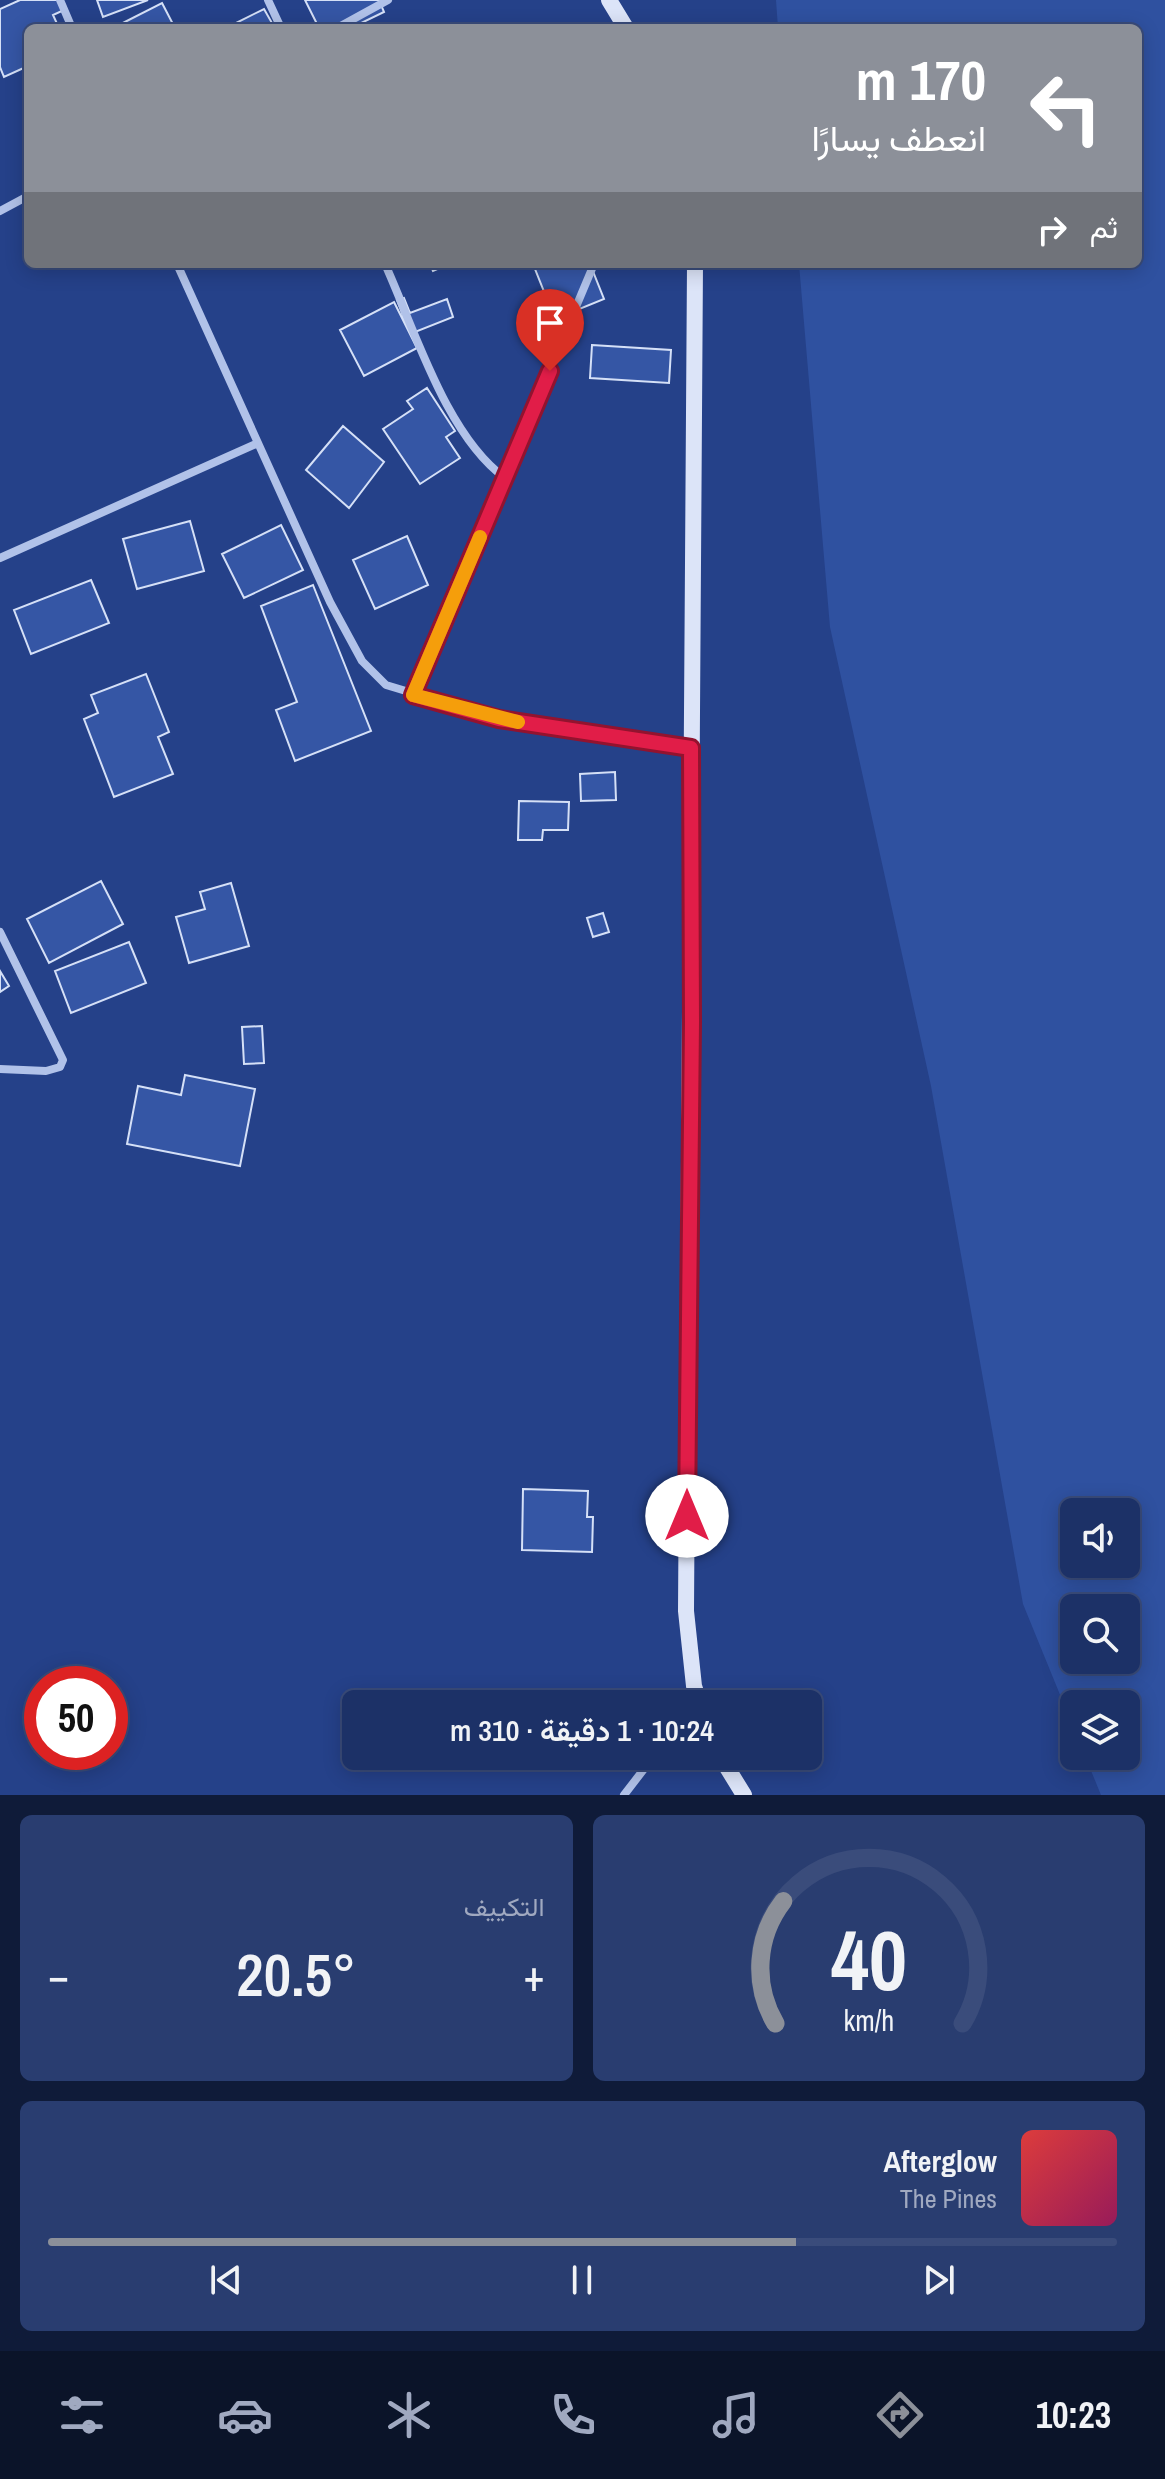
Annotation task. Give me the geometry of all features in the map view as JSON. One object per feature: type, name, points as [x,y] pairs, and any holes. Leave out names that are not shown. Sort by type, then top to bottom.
[{"type":"main road","points":[[609,0],[624,24]]},
{"type":"main road","points":[[695,268],[686,1611],[695,1690]]},
{"type":"main road","points":[[729,1770],[744,1795]]},
{"type":"street","points":[[60,0],[70,24]]},
{"type":"street","points":[[268,0],[279,24]]},
{"type":"street","points":[[344,24],[388,0]]},
{"type":"street","points":[[0,211],[24,198]]},
{"type":"street","points":[[179,268],[330,602],[362,661],[386,685],[499,719],[691,748]]},
{"type":"street","points":[[387,268],[454,417],[487,465],[505,478]]},
{"type":"street","points":[[413,695],[592,268]]},
{"type":"street","points":[[0,558],[258,443]]},
{"type":"street","points":[[0,932],[63,1060],[60,1067],[46,1071],[0,1069]]},
{"type":"street","points":[[692,1690],[694,1686]]},
{"type":"street","points":[[624,1795],[643,1770]]},
{"type":"shaded area","points":[[776,0],[1165,0],[1165,1795],[1101,1795],[1091,1770],[1140,1770],[1140,1690],[1060,1690],[1060,1695],[1023,1604],[931,1086],[830,627],[799,268],[1142,268],[1142,24],[778,24]]},
{"type":"building","points":[[20,0],[59,0],[64,10],[53,15],[57,24],[24,24],[24,68],[4,77],[0,67],[0,9]]},
{"type":"building","points":[[97,0],[148,0],[103,17]]},
{"type":"building","points":[[305,0],[379,0],[384,12],[359,24],[317,24]]},
{"type":"building","points":[[162,3],[173,24],[121,24]]},
{"type":"building","points":[[264,9],[272,23],[270,24],[234,24]]},
{"type":"building","points":[[535,268],[592,268],[604,299],[555,319]]},
{"type":"building","points":[[404,298],[410,313],[447,299],[453,317],[410,334],[397,300]]},
{"type":"building","points":[[394,302],[417,348],[364,376],[340,330]]},
{"type":"building","points":[[592,345],[671,350],[669,383],[590,378]]},
{"type":"building","points":[[427,388],[455,431],[446,437],[460,458],[420,484],[383,429],[413,409],[407,401]]},
{"type":"building","points":[[343,426],[384,462],[349,508],[306,470]]},
{"type":"building","points":[[190,521],[204,571],[137,589],[123,539]]},
{"type":"building","points":[[281,525],[303,570],[244,598],[222,554]]},
{"type":"building","points":[[407,536],[428,585],[375,609],[353,560]]},
{"type":"building","points":[[91,580],[109,623],[31,654],[14,610]]},
{"type":"building","points":[[313,585],[371,731],[295,761],[276,710],[297,702],[261,606]]},
{"type":"building","points":[[146,674],[169,732],[158,737],[173,774],[114,797],[84,719],[98,713],[91,695]]},
{"type":"building","points":[[615,772],[616,800],[581,801],[580,774]]},
{"type":"building","points":[[519,801],[569,802],[568,830],[543,830],[542,840],[518,840]]},
{"type":"building","points":[[101,881],[123,924],[49,963],[27,919]]},
{"type":"building","points":[[231,883],[249,946],[189,963],[176,917],[205,909],[200,892]]},
{"type":"building","points":[[603,913],[609,932],[593,937],[587,918]]},
{"type":"building","points":[[129,942],[146,983],[71,1013],[55,971]]},
{"type":"building","points":[[0,971],[9,986],[0,992]]},
{"type":"building","points":[[262,1026],[264,1063],[244,1064],[242,1027]]},
{"type":"building","points":[[185,1075],[255,1089],[240,1166],[127,1144],[138,1086],[181,1095]]},
{"type":"building","points":[[523,1489],[588,1491],[587,1517],[593,1517],[592,1552],[522,1550]]},
{"type":"slow traffic","points":[[480,537],[413,695],[518,722]]},
{"type":"route","points":[[550,371],[413,695],[499,719],[691,748],[692,1022],[687,1516]]}]
